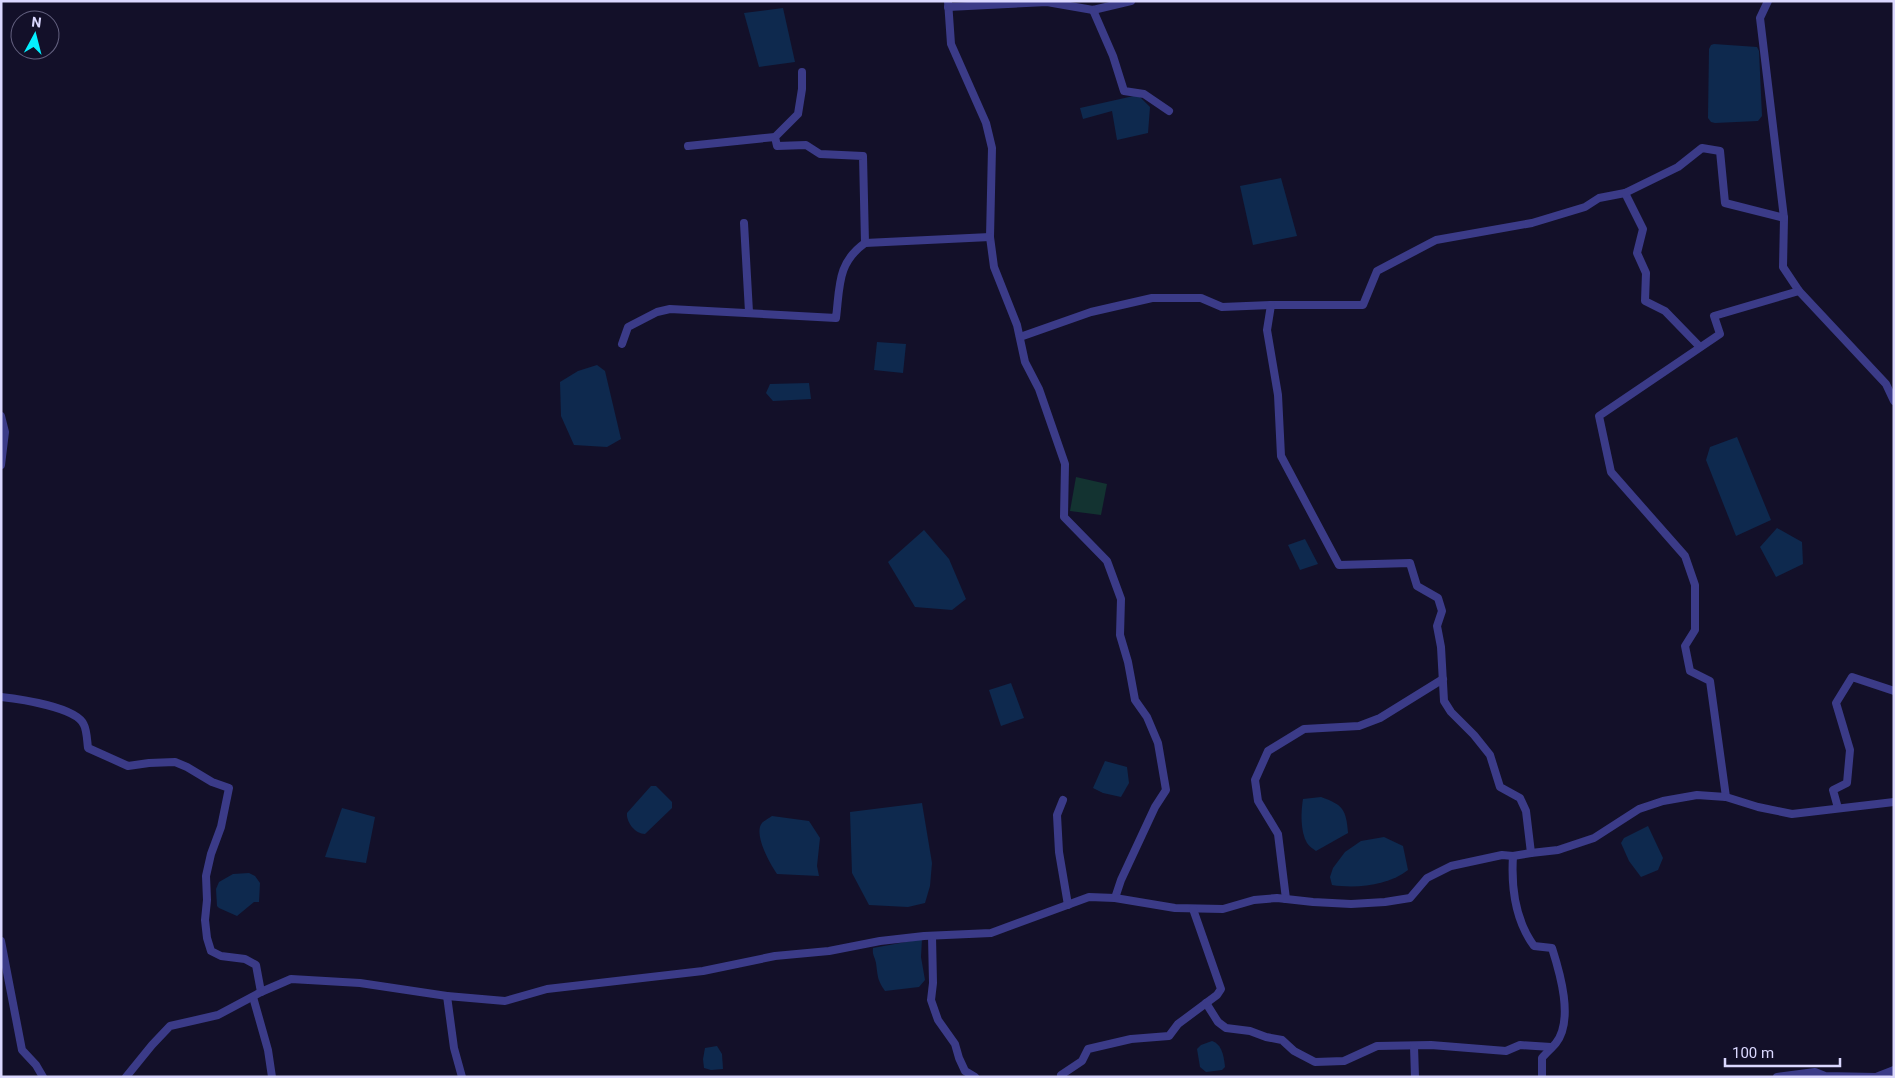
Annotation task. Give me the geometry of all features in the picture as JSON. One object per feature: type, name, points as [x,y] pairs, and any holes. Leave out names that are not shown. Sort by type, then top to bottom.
[{"type":"street","points":[[1115,898],[1121,880],[1155,807],[1166,790],[1158,743],[1147,718],[1135,700],[1128,662],[1120,635],[1121,599],[1107,560],[1064,517],[1065,464],[1039,389],[1026,362],[1017,325],[994,267],[990,237],[992,148],[986,123],[951,44],[948,4],[1047,2],[1093,10],[1131,1]]},
{"type":"street","points":[[1768,1],[1760,18],[1784,218],[1783,267],[1799,291],[1886,384],[1894,401]]},
{"type":"street","points":[[1093,10],[1113,56],[1124,91],[1144,94],[1169,111]]},
{"type":"street","points":[[688,146],[775,137],[798,114],[802,89],[802,72]]},
{"type":"street","points":[[775,137],[777,146],[806,146],[820,154],[863,156],[865,243]]},
{"type":"street","points":[[1020,337],[1091,312],[1152,298],[1202,298],[1222,307],[1271,304],[1363,305],[1377,271],[1436,240],[1532,223],[1585,207],[1599,198],[1625,193],[1678,167],[1702,148],[1720,151],[1725,203],[1784,218]]},
{"type":"street","points":[[1625,193],[1643,229],[1637,253],[1646,273],[1644,301],[1666,310],[1700,347]]},
{"type":"street","points":[[744,223],[749,312]]},
{"type":"street","points":[[622,344],[628,327],[657,312],[670,309],[836,318],[842,268],[854,251],[865,243],[990,237]]},
{"type":"street","points":[[1726,797],[1710,680],[1690,670],[1685,646],[1695,630],[1695,586],[1685,556],[1612,472],[1599,416],[1720,334],[1714,316],[1799,291]]},
{"type":"street","points":[[1271,304],[1268,330],[1278,395],[1281,456],[1339,565],[1410,563],[1417,586],[1438,598],[1442,611],[1437,626],[1441,647],[1444,701],[1451,712],[1474,735],[1490,755],[1500,787],[1520,798],[1526,811],[1531,853]]},
{"type":"street","points":[[1,416],[5,432],[1,464]]},
{"type":"street","points":[[1838,808],[1833,790],[1847,783],[1850,750],[1836,703],[1852,677],[1894,691]]},
{"type":"street","points":[[1286,899],[1282,872],[1282,854],[1278,834],[1258,801],[1255,780],[1268,751],[1304,729],[1359,726],[1380,718],[1443,679]]},
{"type":"street","points":[[1,697],[44,704],[77,717],[84,724],[88,748],[128,766],[175,762],[212,782],[229,788],[221,827],[211,854],[206,876],[206,938],[211,951],[221,956],[245,959],[256,966],[261,992]]},
{"type":"street","points":[[126,1077],[170,1026],[218,1015],[261,992],[291,979],[360,983],[447,996],[505,1001],[547,989],[660,978],[775,956],[829,951],[880,941],[991,933],[1089,897],[1115,898],[1175,908],[1194,909],[1223,909],[1254,900],[1286,899],[1352,904],[1410,898],[1427,878],[1451,866],[1502,855],[1513,856],[1558,850],[1594,838],[1639,809],[1663,801],[1697,794],[1726,797],[1758,807],[1792,814],[1894,802]]},
{"type":"street","points":[[1063,800],[1057,815],[1059,852],[1068,905]]},
{"type":"street","points":[[1513,856],[1513,891],[1520,922],[1534,946],[1552,948],[1559,968],[1565,1007],[1562,1029],[1556,1043],[1542,1058],[1542,1077]]},
{"type":"street","points":[[1062,1077],[1061,1075],[1082,1060],[1088,1049],[1131,1040],[1169,1036],[1178,1024],[1217,995],[1221,989],[1194,909]]},
{"type":"street","points":[[932,936],[934,976],[931,1000],[938,1020],[955,1044],[965,1071],[975,1077]]},
{"type":"street","points":[[1,941],[22,1050],[36,1065],[43,1077]]},
{"type":"street","points":[[447,996],[454,1048],[462,1077]]},
{"type":"street","points":[[252,997],[268,1050],[272,1077]]},
{"type":"street","points":[[1206,1004],[1218,1022],[1226,1028],[1250,1031],[1266,1038],[1282,1040],[1294,1051],[1314,1062],[1344,1062],[1378,1046],[1431,1045],[1506,1051],[1520,1045],[1551,1047]]},
{"type":"street","points":[[1414,1046],[1415,1077]]},
{"type":"street","points":[[1776,1077],[1815,1072],[1825,1076],[1876,1077],[1894,1070]]},
{"type":"green space","points":[[1076,477],[1107,484],[1101,515],[1070,511]]},
{"type":"water","points":[[783,8],[795,62],[759,67],[744,13]]},
{"type":"water","points":[[1714,44],[1757,47],[1759,51],[1762,116],[1758,121],[1715,123],[1711,122],[1708,118],[1709,49]]},
{"type":"water","points":[[1138,95],[1150,107],[1148,133],[1117,140],[1112,111],[1083,119],[1080,108]]},
{"type":"water","points":[[1281,178],[1297,236],[1253,245],[1240,186]]},
{"type":"water","points":[[877,342],[906,344],[903,373],[874,370]]},
{"type":"water","points":[[597,365],[605,371],[621,439],[607,447],[574,445],[561,416],[560,382],[578,371]]},
{"type":"water","points":[[809,383],[811,399],[773,401],[766,393],[770,384]]},
{"type":"water","points":[[1737,437],[1771,520],[1736,536],[1706,460],[1710,447]]},
{"type":"water","points":[[1777,528],[1802,542],[1803,564],[1776,577],[1760,547]]},
{"type":"water","points":[[924,530],[949,559],[966,599],[952,610],[915,607],[888,562]]},
{"type":"water","points":[[1305,539],[1318,564],[1300,570],[1288,545]]},
{"type":"water","points":[[1011,683],[1024,718],[1001,726],[989,690]]},
{"type":"water","points":[[1105,761],[1127,767],[1129,783],[1121,797],[1103,793],[1093,788]]},
{"type":"water","points":[[651,786],[656,786],[672,802],[672,808],[645,834],[638,832],[632,827],[627,813]]},
{"type":"water","points":[[1321,797],[1342,809],[1346,818],[1348,833],[1316,851],[1308,844],[1305,838],[1302,827],[1302,809],[1303,799]]},
{"type":"water","points":[[922,803],[932,863],[930,886],[925,903],[908,907],[869,905],[852,873],[850,812]]},
{"type":"water","points":[[342,808],[375,817],[366,863],[325,857]]},
{"type":"water","points":[[772,816],[809,821],[820,838],[817,866],[819,876],[777,874],[764,849],[760,834],[762,823]]},
{"type":"water","points":[[1648,826],[1663,858],[1658,870],[1641,877],[1629,861],[1621,843],[1624,838]]},
{"type":"water","points":[[1384,837],[1403,846],[1408,870],[1392,879],[1372,885],[1332,885],[1330,877],[1333,868],[1345,852],[1361,841]]},
{"type":"water","points":[[249,873],[255,876],[260,883],[259,902],[254,902],[237,916],[219,908],[217,906],[216,889],[219,882],[233,874]]},
{"type":"water","points":[[922,939],[921,957],[925,980],[919,987],[885,991],[878,978],[873,948]]},
{"type":"water","points":[[1212,1041],[1220,1048],[1225,1067],[1222,1070],[1206,1072],[1200,1067],[1197,1049],[1201,1045]]},
{"type":"water","points":[[717,1046],[722,1054],[723,1069],[711,1070],[704,1068],[705,1048]]}]
